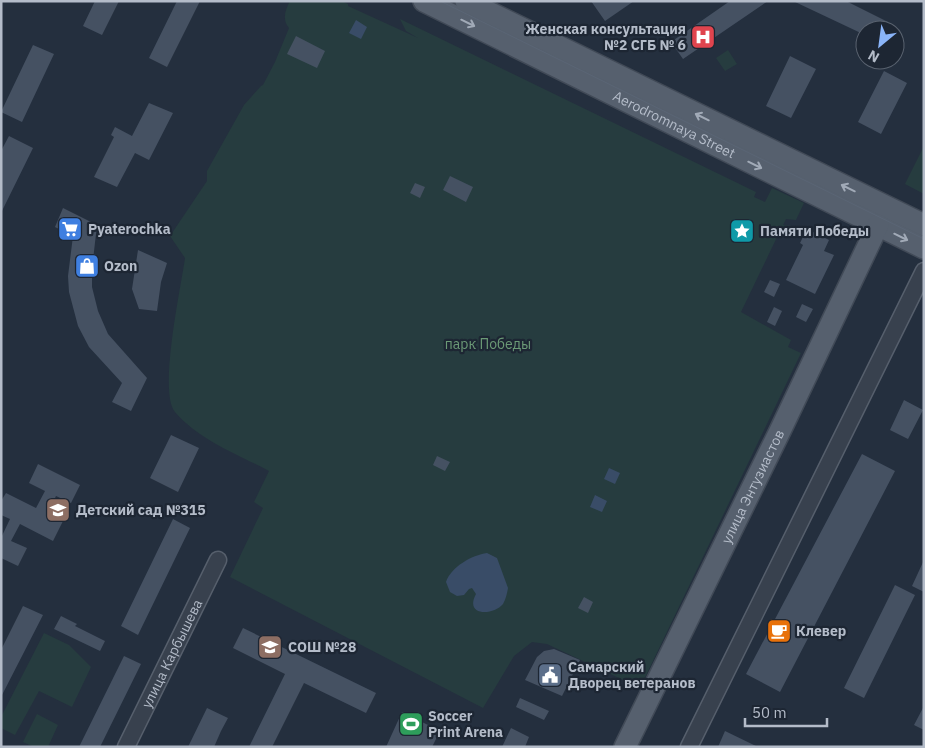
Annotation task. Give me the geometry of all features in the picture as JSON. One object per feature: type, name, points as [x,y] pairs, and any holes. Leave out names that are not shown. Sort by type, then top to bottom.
[{"type":"main road","name":"Aerodromnaya Street","points":[[424,1],[924,248]]},
{"type":"main road","name":"Aerodromnaya Street","points":[[466,1],[924,225]]},
{"type":"main road","name":"улица Энтузиастов","points":[[624,747],[784,422],[878,225]]},
{"type":"street","points":[[689,747],[924,271]]},
{"type":"street","name":"улица Карбышева","points":[[126,747],[218,560]]},
{"type":"green space","name":"парк Победы","points":[[290,1],[342,1],[348,4],[348,6],[418,38],[406,31],[400,19],[756,192],[754,197],[765,202],[772,188],[804,203],[796,220],[786,219],[783,225],[792,226],[790,230],[780,231],[741,312],[791,340],[788,347],[801,353],[640,688],[547,644],[532,642],[514,656],[483,708],[230,577],[263,508],[254,502],[269,471],[195,431],[175,412],[170,401],[169,384],[172,338],[185,258],[170,236],[207,181],[207,171],[244,105],[263,85],[275,62],[289,28],[285,15]]},
{"type":"green space","points":[[728,50],[737,64],[725,71],[716,58]]},
{"type":"green space","points":[[924,146],[924,194],[905,184]]},
{"type":"green space","points":[[44,633],[69,645],[91,667],[72,707],[39,691],[15,735],[1,728],[1,717]]},
{"type":"green space","points":[[37,714],[58,725],[48,747],[34,747],[23,742]]},
{"type":"water","points":[[356,20],[367,27],[361,39],[349,33]]},
{"type":"water","points":[[609,468],[620,473],[615,484],[604,479]]},
{"type":"water","points":[[595,495],[607,501],[602,512],[590,507]]},
{"type":"water","points":[[487,553],[497,558],[508,588],[503,604],[493,611],[481,612],[474,607],[473,601],[476,594],[472,588],[464,595],[457,596],[450,592],[446,582],[452,571],[457,567],[475,556]]},
{"type":"building","points":[[95,1],[119,1],[102,35],[83,26]]},
{"type":"building","points":[[177,1],[200,1],[167,67],[149,58]]},
{"type":"building","points":[[591,1],[634,1],[605,21]]},
{"type":"building","points":[[730,1],[768,1],[683,59],[671,42]]},
{"type":"building","points":[[793,1],[846,1],[884,20],[855,20],[855,30]]},
{"type":"building","points":[[296,36],[325,51],[317,68],[287,54]]},
{"type":"building","points":[[33,45],[54,54],[22,122],[1,112]]},
{"type":"building","points":[[790,56],[816,69],[791,118],[766,106]]},
{"type":"building","points":[[884,71],[907,83],[881,134],[858,122]]},
{"type":"building","points":[[149,103],[173,113],[149,160],[135,153],[117,187],[94,177],[114,137],[111,135],[115,127],[132,136]]},
{"type":"building","points":[[9,136],[33,148],[1,213],[1,151]]},
{"type":"building","points":[[450,176],[473,187],[466,202],[443,190]]},
{"type":"building","points":[[415,183],[425,187],[420,198],[410,193]]},
{"type":"building","points":[[63,208],[97,225],[92,287],[98,311],[108,334],[147,378],[131,411],[112,402],[122,383],[89,347],[78,326],[69,292],[68,276],[73,236],[55,227]]},
{"type":"building","points":[[807,229],[829,240],[824,251],[834,255],[815,294],[786,280],[803,245],[800,243]]},
{"type":"building","points":[[138,250],[167,263],[161,282],[157,311],[139,309],[132,289]]},
{"type":"building","points":[[770,280],[780,284],[774,297],[764,292]]},
{"type":"building","points":[[802,304],[813,309],[806,322],[796,317]]},
{"type":"building","points":[[774,307],[782,311],[775,326],[767,322]]},
{"type":"building","points":[[904,400],[923,410],[908,439],[890,430]]},
{"type":"building","points":[[171,435],[199,448],[178,492],[150,478]]},
{"type":"building","points":[[862,454],[895,471],[780,692],[746,674]]},
{"type":"building","points":[[437,456],[450,462],[445,471],[433,465]]},
{"type":"building","points":[[38,464],[80,485],[71,503],[56,496],[48,513],[63,521],[53,541],[20,524],[11,541],[27,548],[18,566],[1,558],[1,538],[10,519],[1,515],[1,501],[6,493],[36,508],[45,491],[29,483]]},
{"type":"building","points":[[173,519],[190,528],[138,635],[121,626]]},
{"type":"building","points":[[924,560],[924,592],[912,586]]},
{"type":"building","points":[[895,585],[915,595],[864,698],[844,688]]},
{"type":"building","points":[[584,597],[593,602],[588,613],[578,608]]},
{"type":"building","points":[[23,606],[43,615],[1,697],[1,650]]},
{"type":"building","points":[[61,616],[77,624],[75,626],[105,641],[100,651],[54,629]]},
{"type":"building","points":[[243,628],[376,693],[366,713],[304,683],[272,747],[249,747],[285,674],[233,648]]},
{"type":"building","points":[[554,649],[580,660],[562,696],[525,680],[537,657],[544,651]]},
{"type":"building","points":[[124,656],[141,664],[100,747],[79,747]]},
{"type":"building","points":[[520,698],[549,711],[544,720],[516,707]]},
{"type":"building","points":[[924,706],[924,730],[914,725]]},
{"type":"building","points":[[207,708],[228,718],[214,747],[188,747]]},
{"type":"building","name":"Soccer Print Arena","points":[[402,712],[440,731],[432,747],[386,747]]},
{"type":"building","points":[[511,728],[529,737],[525,747],[502,747]]},
{"type":"building","points":[[725,731],[758,747],[718,747]]},
{"type":"tram line","points":[[440,1],[924,239]]},
{"type":"place","name":"Женская консультация №2 СГБ № 6","points":[[703,37]]},
{"type":"place","name":"Pyaterochka","points":[[70,229]]},
{"type":"place","name":"Памяти Победы","points":[[742,231]]},
{"type":"place","name":"Ozon","points":[[87,266]]},
{"type":"place","name":"Детский сад №315","points":[[58,510]]},
{"type":"place","name":"Клевер","points":[[779,631]]},
{"type":"place","name":"СОШ №28","points":[[270,647]]},
{"type":"place","name":"Самарский Дворец ветеранов","points":[[550,675]]},
{"type":"place","name":"Soccer Print Arena","points":[[411,724]]}]
